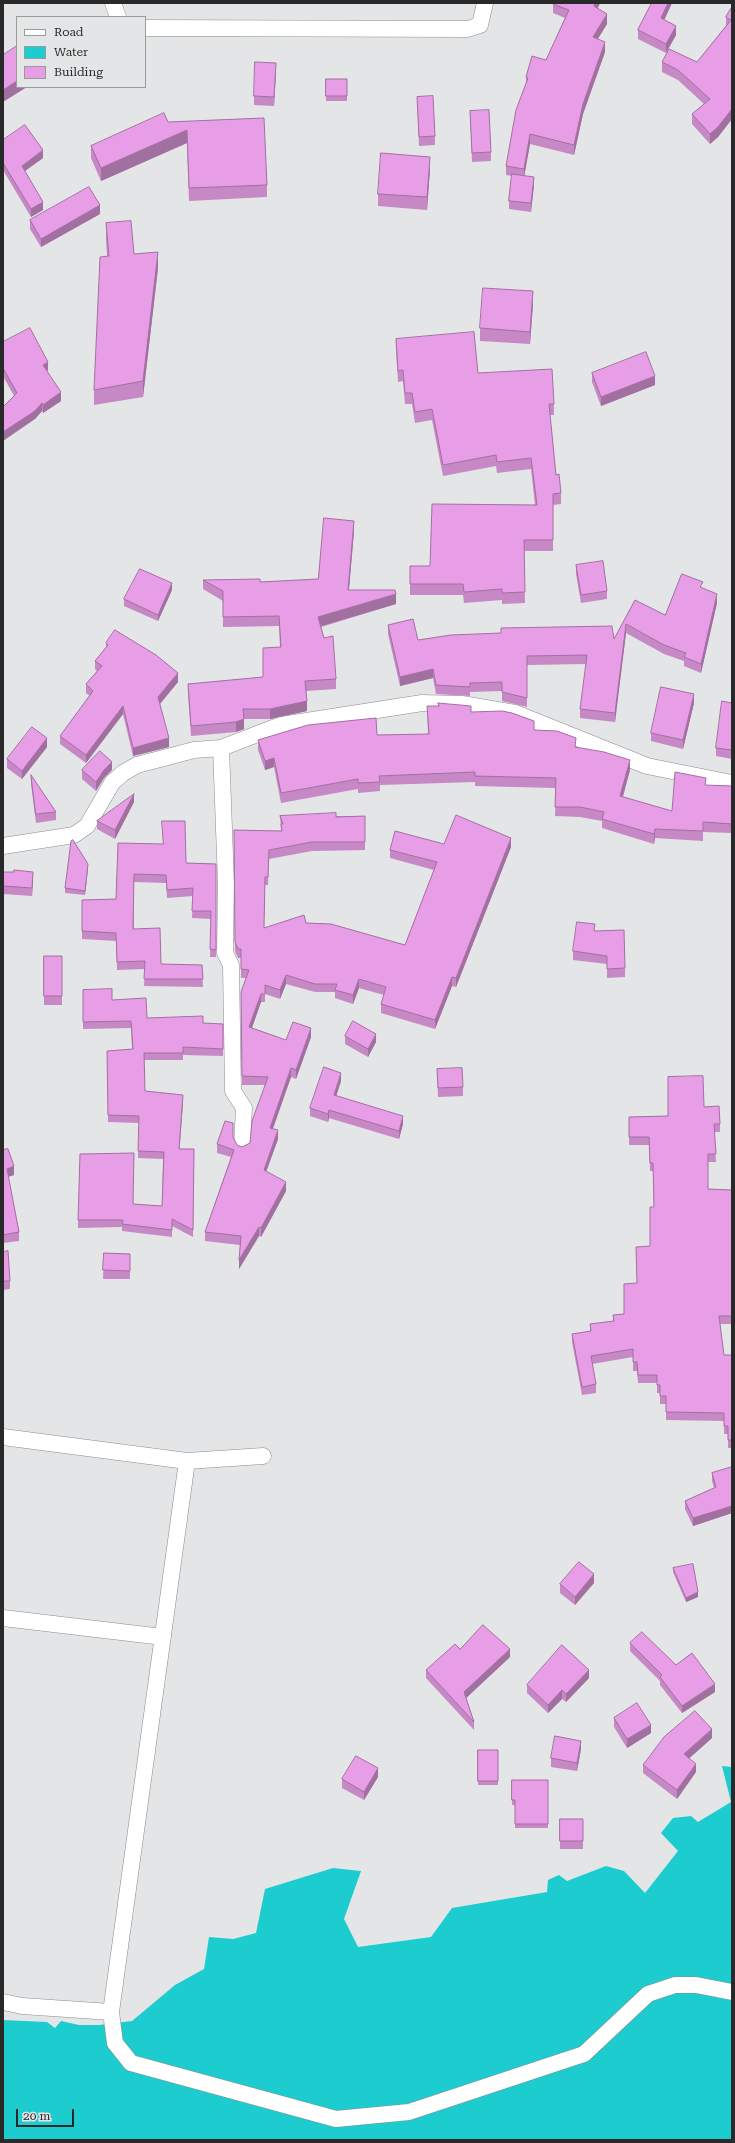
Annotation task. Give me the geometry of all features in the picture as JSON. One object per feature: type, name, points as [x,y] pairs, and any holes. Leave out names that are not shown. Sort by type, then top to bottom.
[{"type":"street","points":[[113,3],[118,16]]},
{"type":"street","points":[[146,28],[468,29],[480,25],[485,3]]},
{"type":"street","points":[[3,846],[74,835],[87,826],[112,783],[122,773],[137,765],[194,750],[221,748],[281,725],[422,703],[462,704],[516,713],[648,766],[732,783]]},
{"type":"street","points":[[221,748],[226,883],[226,953],[231,965],[233,1091],[244,1108],[242,1146]]},
{"type":"street","points":[[3,1437],[187,1461],[263,1456]]},
{"type":"street","points":[[187,1461],[111,2012],[115,2043],[131,2063],[336,2119],[409,2112],[584,2054],[648,1994],[675,1985],[696,1986],[732,1992]]},
{"type":"street","points":[[3,1618],[163,1637]]},
{"type":"street","points":[[3,2002],[22,2006],[111,2012]]},
{"type":"water","points":[[722,1766],[732,1767],[732,2140],[3,2140],[3,2020],[47,2022],[55,2028],[61,2021],[79,2025],[99,2025],[132,2021],[175,1985],[204,1969],[209,1937],[233,1939],[256,1933],[265,1889],[333,1868],[361,1871],[344,1919],[358,1947],[431,1937],[452,1908],[547,1892],[548,1880],[559,1875],[567,1881],[606,1866],[624,1871],[645,1893],[678,1851],[661,1833],[673,1818],[691,1816],[698,1822],[731,1802]]},
{"type":"building","points":[[553,3],[595,3],[594,6],[607,14],[593,37],[605,42],[583,104],[574,145],[530,134],[524,169],[506,166],[516,110],[528,78],[526,77],[532,56],[546,60],[569,10]]},
{"type":"building","points":[[652,3],[668,3],[661,18],[676,26],[666,44],[638,30]]},
{"type":"building","points":[[732,7],[732,109],[718,127],[710,134],[692,114],[710,99],[678,70],[662,62],[669,49],[697,62],[731,20],[726,17]]},
{"type":"building","points":[[16,47],[16,82],[3,90],[3,55]]},
{"type":"building","points":[[255,62],[276,63],[274,97],[254,96]]},
{"type":"building","points":[[326,79],[347,79],[347,96],[326,96]]},
{"type":"building","points":[[433,96],[435,136],[419,137],[417,97]]},
{"type":"building","points":[[489,110],[491,152],[472,153],[470,111]]},
{"type":"building","points":[[164,113],[168,122],[264,118],[267,185],[189,188],[187,130],[101,168],[91,146]]},
{"type":"building","points":[[25,125],[43,150],[22,166],[43,202],[31,209],[3,163],[3,140]]},
{"type":"building","points":[[381,153],[430,157],[427,197],[378,194]]},
{"type":"building","points":[[512,174],[534,177],[531,203],[509,201]]},
{"type":"building","points":[[89,187],[100,205],[41,239],[30,220]]},
{"type":"building","points":[[131,221],[134,254],[158,252],[143,381],[94,390],[100,257],[109,256],[106,223]]},
{"type":"building","points":[[483,288],[533,291],[530,332],[480,328]]},
{"type":"building","points":[[30,328],[48,362],[43,365],[61,392],[43,405],[42,403],[35,411],[3,432],[3,407],[17,393],[3,368],[3,342]]},
{"type":"building","points":[[474,332],[478,373],[552,369],[554,404],[549,404],[556,475],[559,474],[561,493],[553,494],[553,540],[524,540],[525,592],[502,593],[502,589],[464,592],[463,584],[410,584],[410,566],[430,566],[432,504],[537,505],[531,458],[497,462],[496,455],[443,465],[432,409],[415,412],[412,393],[405,393],[403,370],[398,371],[396,339]]},
{"type":"building","points":[[646,352],[655,376],[601,397],[592,373]]},
{"type":"building","points":[[324,518],[354,521],[348,590],[395,590],[396,594],[318,617],[324,638],[333,636],[336,679],[305,681],[307,701],[270,709],[243,709],[244,719],[236,722],[191,726],[188,684],[263,677],[263,648],[281,647],[279,616],[223,617],[223,591],[203,580],[260,579],[260,582],[318,579]]},
{"type":"building","points":[[603,561],[607,591],[581,595],[576,565]]},
{"type":"building","points":[[140,569],[172,583],[158,615],[124,599]]},
{"type":"building","points":[[682,574],[703,582],[700,587],[717,594],[701,664],[684,657],[686,653],[664,645],[626,624],[615,713],[580,709],[587,655],[527,656],[527,698],[502,692],[502,682],[470,683],[470,687],[436,685],[433,669],[400,677],[388,625],[413,619],[418,640],[451,635],[501,633],[501,628],[612,626],[614,639],[635,600],[665,615]]},
{"type":"building","points":[[115,630],[156,655],[178,673],[158,697],[169,738],[133,748],[123,706],[86,755],[60,736],[93,691],[86,684],[102,666],[95,661],[108,645],[106,643]]},
{"type":"building","points":[[661,687],[694,694],[683,740],[651,733]]},
{"type":"building","points":[[722,701],[732,703],[732,750],[716,748]]},
{"type":"building","points":[[438,703],[471,706],[471,712],[502,711],[512,713],[534,721],[534,730],[557,731],[576,738],[575,747],[604,752],[630,760],[620,796],[672,811],[675,772],[706,778],[705,785],[732,786],[732,824],[703,822],[703,831],[655,829],[654,834],[602,819],[604,812],[580,807],[555,807],[556,778],[475,776],[475,772],[379,776],[380,782],[358,783],[358,779],[281,793],[274,758],[265,761],[258,740],[308,725],[376,718],[377,735],[429,734],[427,706],[439,706]]},
{"type":"building","points":[[32,727],[47,738],[22,771],[7,759]]},
{"type":"building","points":[[100,751],[112,762],[104,770],[96,782],[82,770]]},
{"type":"building","points":[[31,775],[56,812],[36,814]]},
{"type":"building","points":[[134,794],[115,830],[97,821]]},
{"type":"building","points":[[336,813],[336,817],[365,816],[365,842],[312,842],[269,850],[268,877],[265,877],[264,928],[304,915],[306,923],[331,924],[405,945],[437,862],[390,850],[395,831],[444,844],[456,815],[511,838],[456,978],[452,977],[435,1020],[381,1004],[386,987],[359,979],[353,995],[335,990],[337,984],[315,984],[286,975],[280,990],[265,985],[265,994],[261,994],[249,1027],[286,1040],[293,1022],[311,1028],[296,1070],[291,1068],[270,1128],[278,1130],[264,1170],[286,1182],[261,1228],[259,1227],[239,1260],[241,1236],[205,1232],[234,1150],[217,1144],[225,1121],[233,1123],[233,1137],[237,1145],[242,1147],[250,1143],[252,1121],[268,1077],[242,1076],[241,992],[249,970],[241,969],[241,949],[238,949],[235,942],[234,830],[282,831],[281,824],[283,824],[280,816]]},
{"type":"building","points":[[162,821],[185,821],[186,863],[216,864],[216,950],[210,949],[211,911],[192,911],[193,888],[167,890],[166,875],[134,874],[133,929],[160,928],[161,964],[202,965],[203,979],[144,979],[145,961],[117,962],[116,933],[82,931],[82,900],[116,899],[118,843],[163,844]]},
{"type":"building","points":[[73,840],[88,864],[85,891],[65,888],[71,841]]},
{"type":"building","points":[[14,870],[33,872],[32,888],[3,886],[3,872],[14,872]]},
{"type":"building","points":[[577,922],[595,924],[594,931],[624,930],[625,968],[607,969],[607,956],[573,951]]},
{"type":"building","points":[[44,956],[62,956],[62,996],[44,996]]},
{"type":"building","points":[[112,989],[112,1000],[146,998],[147,1018],[203,1016],[203,1023],[223,1024],[223,1049],[183,1047],[183,1053],[144,1053],[145,1091],[183,1095],[179,1149],[194,1149],[193,1230],[172,1219],[172,1230],[122,1224],[123,1220],[78,1220],[80,1154],[134,1153],[133,1204],[162,1206],[164,1152],[138,1151],[139,1116],[108,1115],[107,1051],[133,1049],[131,1021],[83,1022],[83,990]]},
{"type":"building","points":[[353,1021],[376,1034],[368,1049],[345,1036]]},
{"type":"building","points":[[324,1067],[341,1073],[334,1095],[403,1116],[399,1131],[329,1110],[328,1114],[310,1108]]},
{"type":"building","points":[[462,1068],[463,1087],[438,1088],[437,1069]]},
{"type":"building","points":[[703,1076],[704,1107],[719,1106],[720,1124],[714,1124],[716,1154],[708,1154],[708,1189],[732,1190],[732,1316],[719,1316],[724,1355],[732,1355],[732,1440],[728,1440],[728,1426],[724,1426],[724,1413],[666,1412],[666,1396],[660,1396],[660,1385],[657,1385],[657,1375],[638,1375],[637,1362],[633,1362],[633,1349],[591,1356],[596,1384],[582,1387],[572,1334],[591,1331],[590,1324],[614,1321],[613,1315],[624,1314],[624,1284],[637,1283],[636,1247],[650,1246],[650,1207],[654,1207],[653,1163],[650,1163],[649,1137],[629,1137],[629,1117],[668,1116],[668,1077]]},
{"type":"building","points":[[8,1149],[14,1166],[7,1169],[19,1232],[3,1235],[3,1150]]},
{"type":"building","points":[[8,1251],[10,1281],[3,1281],[3,1252]]},
{"type":"building","points":[[104,1253],[130,1254],[130,1271],[103,1270]]},
{"type":"building","points":[[732,1467],[732,1506],[693,1518],[685,1501],[716,1487],[712,1473]]},
{"type":"building","points":[[579,1562],[594,1574],[575,1597],[560,1584]]},
{"type":"building","points":[[693,1564],[698,1592],[686,1598],[673,1568]]},
{"type":"building","points":[[483,1625],[510,1649],[464,1692],[474,1722],[426,1670],[455,1644],[460,1649]]},
{"type":"building","points":[[642,1632],[676,1665],[692,1653],[715,1684],[682,1706],[660,1677],[662,1675],[630,1643]]},
{"type":"building","points":[[562,1645],[589,1670],[566,1694],[562,1690],[548,1705],[527,1685]]},
{"type":"building","points":[[637,1703],[651,1725],[627,1739],[614,1718]]},
{"type":"building","points":[[695,1711],[712,1729],[684,1754],[696,1764],[677,1790],[643,1765],[664,1737]]},
{"type":"building","points":[[555,1736],[581,1741],[577,1763],[551,1758]]},
{"type":"building","points":[[478,1750],[498,1750],[498,1781],[478,1781]]},
{"type":"building","points":[[356,1756],[378,1768],[364,1792],[342,1779]]},
{"type":"building","points":[[512,1780],[548,1780],[548,1824],[515,1824],[515,1800],[512,1800]]},
{"type":"building","points":[[560,1819],[583,1819],[583,1841],[560,1841]]}]
